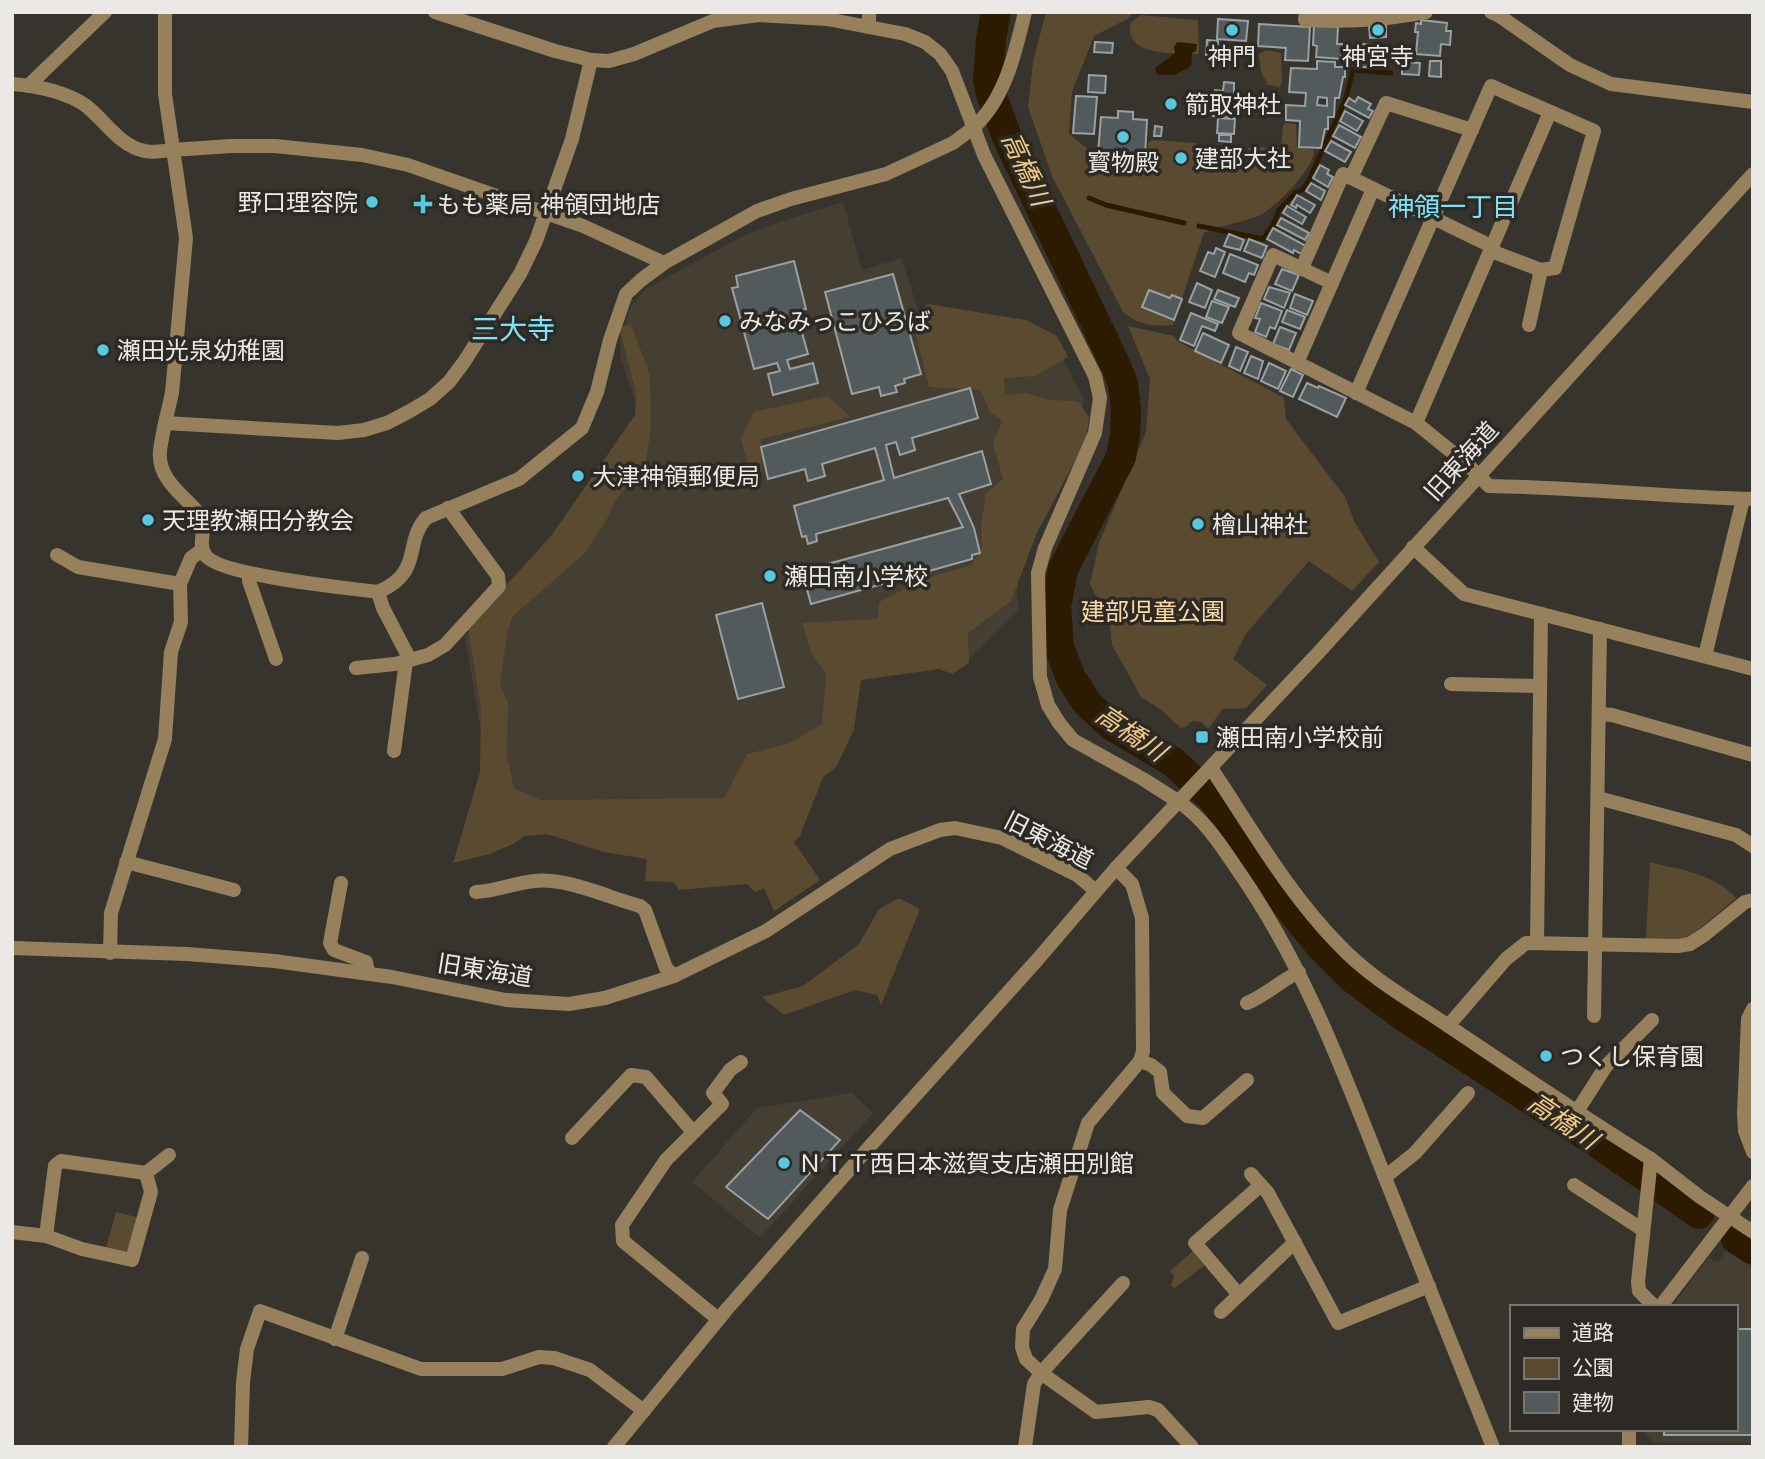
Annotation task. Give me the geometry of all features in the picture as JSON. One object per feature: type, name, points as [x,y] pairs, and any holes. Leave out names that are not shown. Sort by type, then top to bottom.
[{"type":"street","points":[[28,86],[105,12]]},
{"type":"street","points":[[165,12],[165,94],[186,238],[173,383],[160,464],[172,486],[204,520],[202,550],[208,559],[249,574],[378,592],[392,586],[402,576],[413,555],[419,526],[426,518],[519,479],[582,428],[597,392],[610,340],[626,294],[641,279],[664,263],[757,211],[791,199],[886,174],[953,143],[991,110],[1005,81],[1025,12]]},
{"type":"street","points":[[435,12],[591,60],[619,60],[713,21],[735,17],[869,19],[925,42],[940,54],[977,124],[984,155],[1095,376],[1100,398],[1095,433],[1045,548],[1038,573],[1039,668],[1042,691],[1059,723],[1073,740],[1182,799],[1210,830],[1245,880],[1299,972],[1326,1028],[1493,1447]]},
{"type":"street","points":[[1306,12],[1305,20],[1350,23],[1426,12]]},
{"type":"street","points":[[1491,12],[1570,65],[1611,83],[1753,102]]},
{"type":"street","points":[[165,423],[338,433],[364,430],[387,423],[430,399],[449,382],[464,362],[530,257],[572,139],[591,60]]},
{"type":"street","points":[[12,84],[61,93],[85,105],[124,141],[139,150],[148,152],[230,146],[275,146],[362,155],[408,165],[546,213],[607,235],[664,263]]},
{"type":"street","points":[[1302,268],[1343,174],[1432,217],[1492,249],[1541,270],[1555,268],[1594,131],[1491,86],[1432,217],[1356,393]]},
{"type":"street","points":[[1351,178],[1386,103],[1472,130]]},
{"type":"street","points":[[1416,423],[1550,111]]},
{"type":"street","name":"旧東海道","points":[[12,948],[187,954],[261,960],[368,973],[506,1000],[569,1004],[606,998],[674,976],[766,931],[890,849],[940,830],[955,828],[1002,838],[1077,875],[1096,891],[1753,174]]},
{"type":"street","points":[[1297,363],[1373,189]]},
{"type":"street","points":[[1332,283],[1273,255],[1238,333],[1416,423],[1489,486],[1748,499],[1705,656]]},
{"type":"street","points":[[1529,325],[1541,270]]},
{"type":"street","points":[[356,668],[395,664],[428,655],[445,645],[499,586],[498,576],[448,508]]},
{"type":"street","points":[[1413,547],[1464,594],[1753,669]]},
{"type":"street","points":[[110,953],[111,913],[164,739],[172,652],[181,622],[180,584],[191,558],[202,550]]},
{"type":"street","points":[[57,555],[78,568],[180,584]]},
{"type":"street","points":[[249,574],[249,581],[276,659]]},
{"type":"street","points":[[378,592],[383,608],[407,654],[394,751]]},
{"type":"street","points":[[1537,943],[1541,614]]},
{"type":"street","points":[[1594,1016],[1601,629]]},
{"type":"street","points":[[1451,684],[1540,686]]},
{"type":"street","points":[[1599,714],[1612,715],[1753,755]]},
{"type":"street","points":[[1208,771],[1283,878],[1339,946],[1363,968],[1753,1232]]},
{"type":"street","points":[[1598,798],[1736,835],[1753,845]]},
{"type":"street","points":[[126,862],[234,890]]},
{"type":"street","points":[[1116,868],[1132,884],[1142,918],[1143,1051],[1140,1061],[1088,1123],[1060,1210],[1055,1269],[1041,1300],[1023,1329],[1022,1347],[1026,1359],[1041,1373],[1096,1412],[1149,1407],[1158,1409],[1192,1447]]},
{"type":"street","points":[[476,892],[493,891],[536,880],[567,884],[640,906],[645,910],[666,968],[674,976]]},
{"type":"street","points":[[341,883],[330,943],[334,950],[366,962],[368,973]]},
{"type":"street","points":[[614,1447],[719,1319],[1096,891]]},
{"type":"street","points":[[1448,1026],[1506,959],[1526,943],[1690,944],[1745,902],[1753,900]]},
{"type":"street","points":[[1247,1003],[1264,997],[1285,979],[1299,972]]},
{"type":"street","points":[[1753,1009],[1748,1020],[1744,1112],[1745,1130],[1753,1152]]},
{"type":"street","points":[[1576,1113],[1606,1066],[1652,1020]]},
{"type":"street","points":[[1140,1061],[1152,1065],[1160,1072],[1163,1093],[1187,1116],[1203,1118],[1247,1080]]},
{"type":"street","points":[[719,1319],[623,1241],[622,1225],[666,1160],[722,1104],[713,1093],[730,1070],[741,1062]]},
{"type":"street","points":[[572,1138],[631,1075],[646,1077],[693,1132]]},
{"type":"street","points":[[1385,1177],[1415,1153],[1468,1093]]},
{"type":"street","points":[[46,1236],[55,1166],[61,1161],[146,1173],[169,1155]]},
{"type":"street","points":[[1651,1164],[1639,1291],[1656,1305]]},
{"type":"street","points":[[12,1232],[46,1236],[132,1260],[151,1192],[146,1173]]},
{"type":"street","points":[[1239,1295],[1195,1243],[1256,1180],[1268,1193],[1338,1323],[1429,1286]]},
{"type":"street","points":[[1574,1185],[1643,1230]]},
{"type":"street","points":[[1660,1305],[1753,1186]]},
{"type":"street","points":[[1221,1311],[1295,1242]]},
{"type":"street","points":[[335,1339],[362,1258]]},
{"type":"street","points":[[1025,1447],[1034,1384],[1123,1283]]},
{"type":"street","points":[[241,1447],[246,1360],[260,1311],[421,1369],[502,1369],[539,1357],[554,1358],[590,1370],[643,1411]]},
{"type":"shaded area","points":[[1177,42],[1197,44],[1196,51],[1192,53],[1191,66],[1175,75],[1157,75],[1155,68],[1175,53]]},
{"type":"shaded area","name":"瀬田南小学校","points":[[843,202],[862,270],[902,258],[937,374],[1055,344],[1084,400],[1075,438],[1020,560],[1017,591],[1019,610],[969,659],[855,669],[839,756],[644,846],[520,822],[486,763],[465,636],[648,441],[620,356],[621,336],[631,306],[647,288],[743,236]]},
{"type":"shaded area","points":[[852,1093],[873,1113],[760,1238],[692,1182],[757,1108]]},
{"type":"shaded area","points":[[1753,1212],[1753,1443],[1651,1441],[1644,1431],[1737,1431],[1737,1305],[1673,1305],[1708,1258],[1718,1262]]},
{"type":"green space","points":[[1046,12],[1133,12],[1129,18],[1094,36],[1072,92],[1069,134],[1098,157],[1144,161],[1151,140],[1196,143],[1198,166],[1245,169],[1248,148],[1281,147],[1283,125],[1286,123],[1296,124],[1297,147],[1314,150],[1313,157],[1301,177],[1265,212],[1204,233],[1173,325],[1146,324],[1123,312],[1052,176],[1028,107],[1033,62]]},
{"type":"green space","points":[[1141,15],[1198,20],[1199,52],[1165,53],[1142,47],[1130,33],[1131,22]]},
{"type":"green space","points":[[1266,50],[1281,53],[1282,83],[1279,87],[1268,85],[1261,71],[1259,54]]},
{"type":"green space","points":[[928,304],[1026,320],[1057,336],[1068,357],[1036,376],[1004,378],[1005,395],[1025,393],[1049,400],[1078,401],[1089,417],[1086,440],[1037,533],[1011,601],[968,633],[969,663],[952,674],[939,669],[861,680],[854,729],[837,766],[823,777],[800,836],[794,842],[820,880],[774,911],[764,888],[755,892],[747,884],[679,890],[674,882],[645,881],[647,859],[604,852],[547,834],[525,836],[490,854],[453,863],[480,772],[481,710],[468,627],[551,536],[635,415],[636,393],[619,327],[631,324],[650,375],[651,429],[644,472],[633,478],[614,503],[584,554],[512,617],[507,634],[500,685],[508,703],[507,756],[514,788],[540,800],[724,798],[747,754],[790,743],[822,724],[826,674],[812,654],[802,623],[877,619],[879,602],[923,579],[971,565],[982,548],[981,525],[986,493],[1003,479],[993,444],[1002,420],[990,412],[980,390],[929,387],[912,319]]},
{"type":"green space","name":"建部児童公園","points":[[1128,326],[1174,336],[1177,341],[1284,398],[1286,419],[1345,497],[1355,523],[1379,562],[1352,591],[1309,561],[1245,635],[1233,659],[1267,685],[1246,708],[1223,709],[1208,729],[1202,722],[1192,721],[1181,728],[1160,709],[1141,697],[1112,645],[1110,626],[1090,584],[1099,543],[1146,432],[1150,379]]},
{"type":"green space","points":[[827,396],[851,417],[761,439],[762,473],[748,466],[741,438],[754,412]]},
{"type":"green space","points":[[1650,862],[1707,878],[1718,883],[1736,898],[1690,937],[1680,940],[1646,939]]},
{"type":"green space","points":[[899,898],[920,909],[881,1005],[877,995],[855,990],[784,1015],[762,997],[803,986],[859,944],[879,909]]},
{"type":"green space","points":[[116,1212],[140,1218],[131,1249],[123,1252],[106,1248]]},
{"type":"green space","points":[[1193,1251],[1205,1265],[1175,1288],[1171,1286],[1174,1276],[1170,1271]]},
{"type":"building","name":"神門","points":[[1218,19],[1248,21],[1246,41],[1217,39]]},
{"type":"building","points":[[1421,20],[1447,23],[1446,31],[1451,31],[1450,45],[1441,44],[1440,56],[1416,54],[1416,23],[1421,24]]},
{"type":"building","name":"神宮寺","points":[[1386,23],[1386,37],[1370,38],[1369,24]]},
{"type":"building","points":[[1259,24],[1310,27],[1308,61],[1285,60],[1286,48],[1258,46]]},
{"type":"building","points":[[1314,25],[1338,27],[1337,44],[1347,44],[1346,56],[1341,56],[1341,59],[1316,57],[1317,46],[1313,45]]},
{"type":"building","points":[[1207,40],[1218,41],[1218,55],[1206,55]]},
{"type":"building","points":[[1095,42],[1113,43],[1112,53],[1094,52]]},
{"type":"building","points":[[1362,44],[1374,45],[1374,50],[1386,51],[1385,68],[1361,67]]},
{"type":"building","points":[[1317,61],[1335,62],[1335,67],[1345,67],[1345,77],[1339,98],[1335,98],[1334,117],[1328,117],[1328,129],[1325,129],[1321,148],[1299,147],[1300,121],[1286,120],[1286,105],[1305,106],[1306,93],[1289,92],[1291,68],[1317,69]],"holes":[[[1318,97],[1327,98],[1327,106],[1317,105]]]},
{"type":"building","points":[[1430,61],[1441,61],[1441,77],[1429,76]]},
{"type":"building","points":[[1402,62],[1420,63],[1419,75],[1402,74]]},
{"type":"building","points":[[1089,75],[1106,76],[1105,93],[1088,92]]},
{"type":"building","points":[[1224,82],[1234,83],[1234,92],[1241,92],[1240,117],[1213,116],[1215,90],[1223,91]]},
{"type":"building","points":[[1076,96],[1097,97],[1094,134],[1073,133]]},
{"type":"building","points":[[1358,97],[1371,104],[1368,109],[1373,111],[1369,118],[1345,105],[1349,98],[1355,102]]},
{"type":"building","name":"寳物殿","points":[[1118,111],[1133,112],[1133,119],[1147,120],[1145,157],[1098,153],[1101,117],[1118,118]]},
{"type":"building","points":[[1345,111],[1363,121],[1357,131],[1340,121]]},
{"type":"building","points":[[1218,118],[1235,119],[1234,134],[1217,133]]},
{"type":"building","points":[[1339,125],[1361,137],[1355,148],[1333,136]]},
{"type":"building","points":[[1155,126],[1162,127],[1161,136],[1154,136]]},
{"type":"building","points":[[1219,135],[1231,135],[1231,142],[1219,141]]},
{"type":"building","points":[[1331,141],[1351,152],[1345,162],[1325,151]]},
{"type":"building","points":[[1211,152],[1222,153],[1222,160],[1211,159]]},
{"type":"building","points":[[1224,153],[1235,153],[1235,160],[1224,160]]},
{"type":"building","points":[[1320,165],[1329,170],[1327,174],[1333,177],[1328,187],[1313,178]]},
{"type":"building","points":[[1311,183],[1325,191],[1321,200],[1306,191]]},
{"type":"building","points":[[1297,195],[1315,205],[1310,213],[1297,205],[1296,208],[1291,205]]},
{"type":"building","points":[[1287,206],[1306,217],[1302,224],[1283,213]]},
{"type":"building","points":[[1281,218],[1309,233],[1305,240],[1277,225]]},
{"type":"building","points":[[1273,228],[1306,246],[1301,254],[1294,250],[1293,253],[1267,239]]},
{"type":"building","points":[[1229,234],[1244,240],[1240,250],[1224,246]]},
{"type":"building","points":[[1249,239],[1267,246],[1262,258],[1244,251]]},
{"type":"building","points":[[1216,248],[1225,252],[1215,277],[1200,271],[1208,252],[1214,254]]},
{"type":"building","points":[[1230,254],[1258,265],[1254,275],[1249,273],[1245,282],[1223,273]]},
{"type":"building","name":"みなみっこひろば","points":[[794,261],[806,309],[796,311],[808,354],[787,360],[790,369],[813,363],[818,383],[773,395],[768,374],[780,371],[777,363],[754,369],[732,288],[738,287],[736,276]]},
{"type":"building","points":[[1282,269],[1299,275],[1292,291],[1275,284]]},
{"type":"building","points":[[893,274],[921,374],[904,379],[905,383],[895,386],[897,392],[881,396],[879,387],[852,394],[825,292]]},
{"type":"building","points":[[1197,283],[1212,290],[1205,308],[1189,302]]},
{"type":"building","points":[[1269,287],[1290,293],[1284,308],[1264,299]]},
{"type":"building","points":[[1149,290],[1170,298],[1172,295],[1182,299],[1174,320],[1142,307]]},
{"type":"building","points":[[1218,290],[1239,298],[1235,307],[1214,299]]},
{"type":"building","points":[[1295,294],[1313,301],[1307,315],[1290,308]]},
{"type":"building","points":[[1212,301],[1229,307],[1222,323],[1206,317]]},
{"type":"building","points":[[1261,303],[1282,311],[1275,329],[1270,327],[1266,337],[1255,332],[1260,319],[1255,318]]},
{"type":"building","points":[[1287,310],[1305,317],[1300,329],[1282,322]]},
{"type":"building","points":[[1191,313],[1218,324],[1215,331],[1202,326],[1194,346],[1180,340]]},
{"type":"building","points":[[1280,327],[1296,333],[1289,350],[1273,344]]},
{"type":"building","points":[[1203,333],[1229,345],[1221,363],[1195,351]]},
{"type":"building","points":[[1236,347],[1248,352],[1240,371],[1229,366]]},
{"type":"building","points":[[1251,356],[1263,361],[1258,379],[1244,373]]},
{"type":"building","points":[[1269,363],[1286,371],[1278,389],[1261,381]]},
{"type":"building","points":[[1291,369],[1303,375],[1293,397],[1280,391]]},
{"type":"building","points":[[1307,383],[1346,398],[1337,417],[1299,399]]},
{"type":"building","points":[[970,388],[978,418],[912,438],[915,450],[900,455],[896,442],[886,445],[894,478],[982,451],[991,484],[959,494],[974,528],[980,553],[972,555],[972,559],[811,604],[802,571],[963,527],[948,498],[816,534],[817,541],[808,544],[806,536],[802,537],[794,506],[884,480],[875,448],[822,464],[825,476],[808,481],[805,469],[768,479],[761,447]]},
{"type":"building","points":[[762,603],[784,687],[738,699],[716,615]]},
{"type":"building","name":"ＮＴＴ西日本滋賀支店瀬田別館","points":[[800,1110],[840,1140],[768,1219],[726,1187]]},
{"type":"building","points":[[1737,1329],[1753,1329],[1753,1435],[1664,1435],[1664,1431],[1737,1431]]},
{"type":"waterway","name":"高橋川","points":[[996,12],[988,79],[991,94],[1007,137],[1116,366],[1123,384],[1126,410],[1121,457],[1063,569],[1056,607],[1059,647],[1071,678],[1087,703],[1111,725],[1173,762],[1214,800],[1284,901],[1321,947],[1351,977],[1403,1016],[1596,1142],[1699,1214]]},
{"type":"waterway","points":[[1199,226],[1263,239],[1279,210],[1308,182],[1346,98],[1353,70],[1391,73]]},
{"type":"waterway","points":[[1089,198],[1106,205],[1184,223]]},
{"type":"waterway","name":"高橋川","points":[[1736,1239],[1753,1250]]},
{"type":"place","name":"神門","points":[[1232,30]]},
{"type":"place","name":"神宮寺","points":[[1378,30]]},
{"type":"place","name":"箭取神社","points":[[1171,104]]},
{"type":"place","name":"寳物殿","points":[[1123,137]]},
{"type":"place","name":"建部大社","points":[[1181,158]]},
{"type":"place","name":"野口理容院","points":[[372,202]]},
{"type":"place","name":"もも薬局 神領団地店","points":[[423,204]]},
{"type":"place","name":"みなみっこひろば","points":[[725,321]]},
{"type":"place","name":"瀬田光泉幼稚園","points":[[103,350]]},
{"type":"place","name":"大津神領郵便局","points":[[578,476]]},
{"type":"place","name":"天理教瀬田分教会","points":[[148,520]]},
{"type":"place","name":"檜山神社","points":[[1198,524]]},
{"type":"place","name":"瀬田南小学校","points":[[770,576]]},
{"type":"place","name":"瀬田南小学校前","points":[[1202,737]]},
{"type":"place","name":"つくし保育園","points":[[1546,1056]]},
{"type":"place","name":"ＮＴＴ西日本滋賀支店瀬田別館","points":[[784,1163]]},
{"type":"district","name":"神領一丁目","points":[[1453,207]]},
{"type":"district","name":"三大寺","points":[[513,329]]}]
